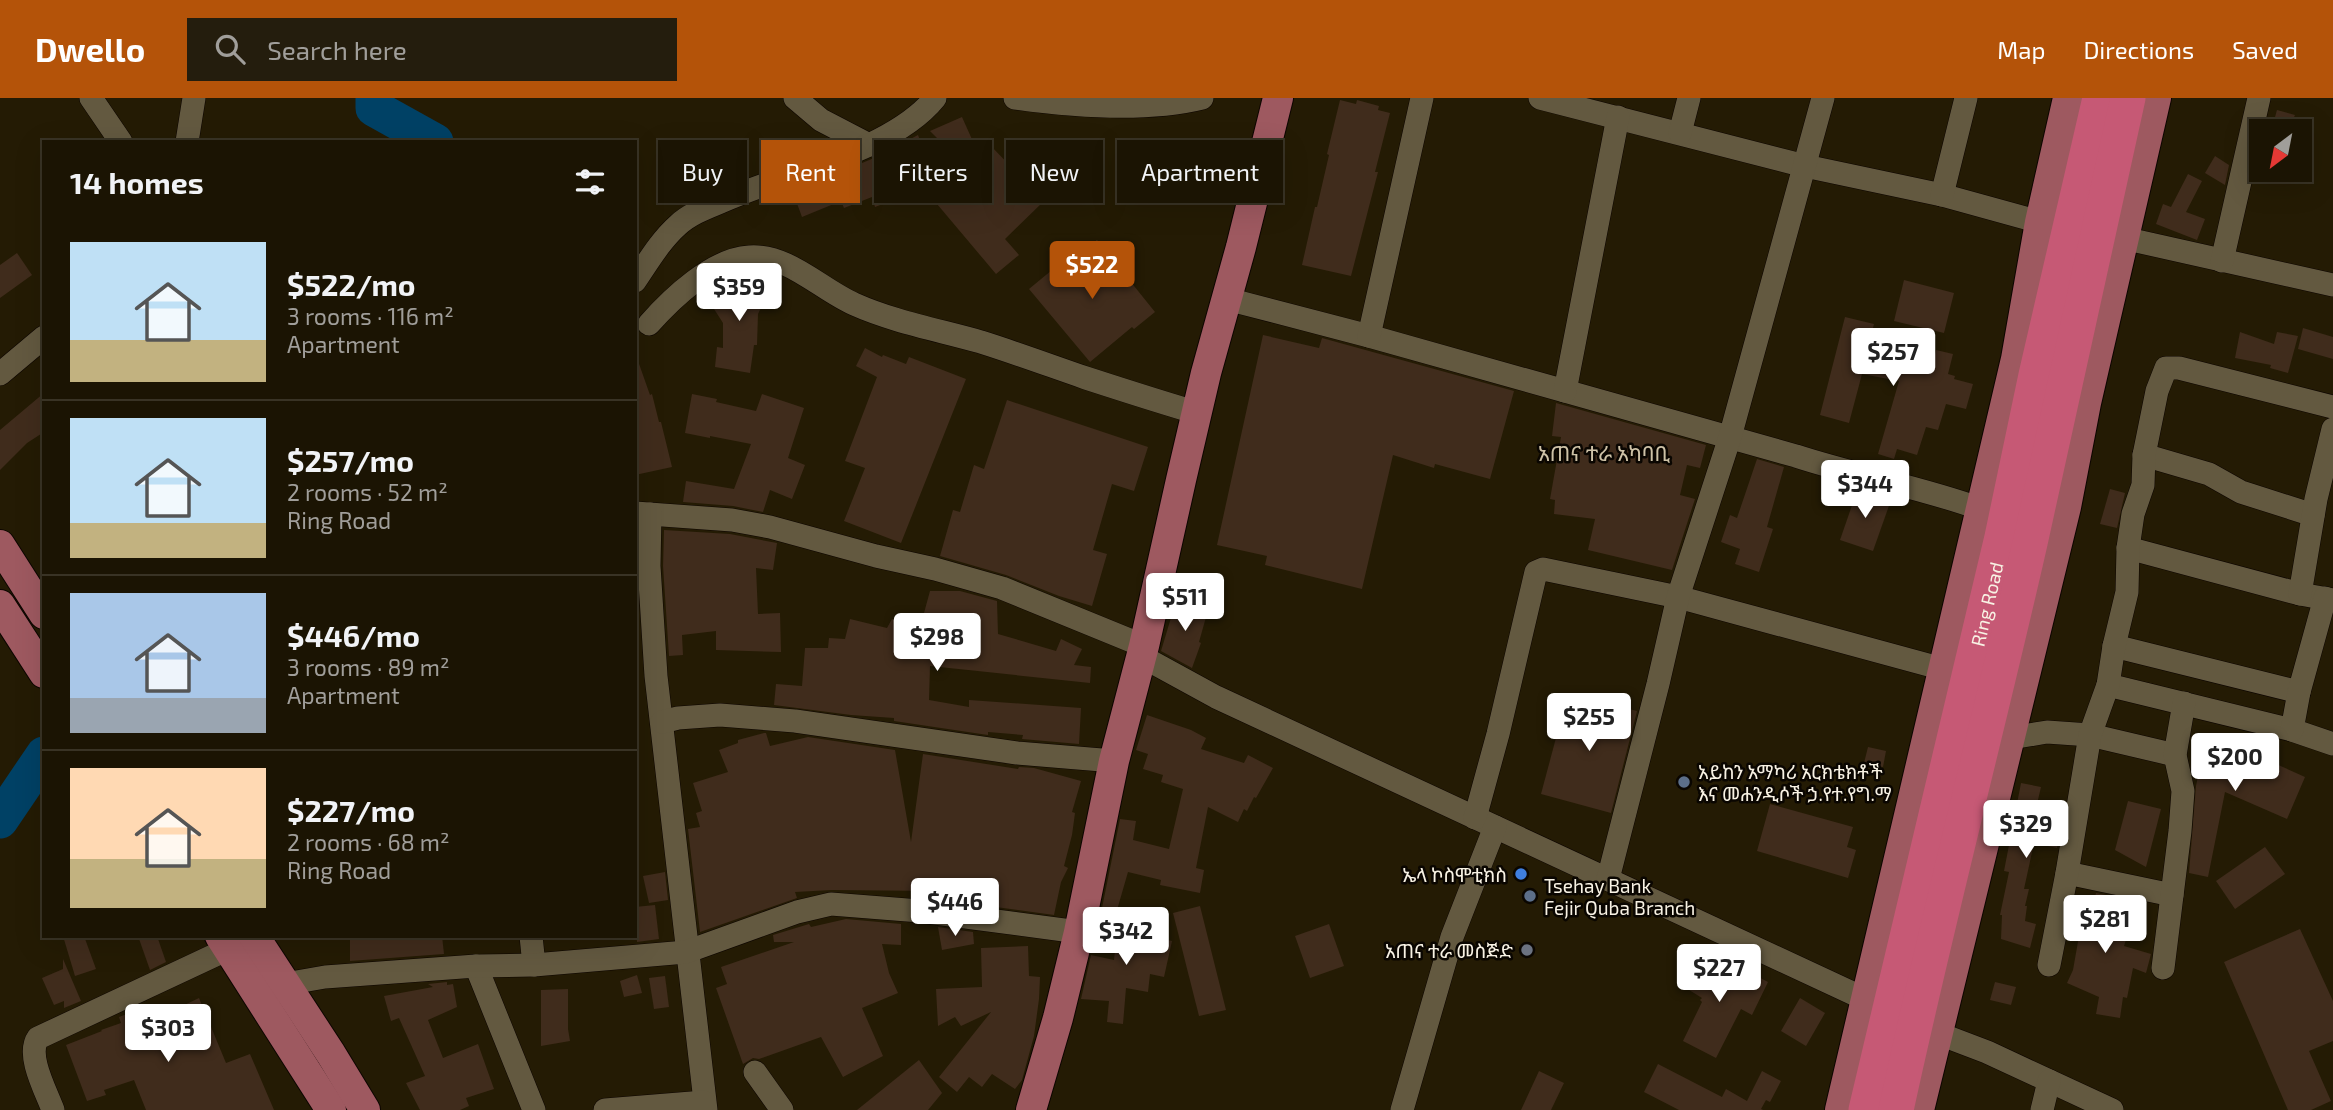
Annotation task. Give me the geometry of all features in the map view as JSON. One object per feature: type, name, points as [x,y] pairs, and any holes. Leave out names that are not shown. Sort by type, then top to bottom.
[{"type":"highway","name":"Ring Road","points":[[1896,1110],[2036,518],[2100,98]]},
{"type":"highway","name":"Ring Road","points":[[1866,1110],[2002,537],[2082,230],[2128,98]]},
{"type":"main road","points":[[1031,1110],[1058,1018],[1079,932],[1114,761],[1206,373],[1278,98]]},
{"type":"main road","points":[[1919,1110],[2066,507],[2086,403],[2082,230],[2068,98]]},
{"type":"main road","points":[[1840,1110],[2016,359],[2082,230],[2156,98]]},
{"type":"main road","points":[[0,545],[42,611]]},
{"type":"main road","points":[[0,605],[40,658]]},
{"type":"main road","points":[[234,941],[272,991],[331,1054],[365,1110]]},
{"type":"main road","points":[[272,991],[331,1110]]},
{"type":"street","points":[[92,98],[120,140]]},
{"type":"street","points":[[187,140],[194,98]]},
{"type":"street","points":[[795,98],[821,120],[869,145]]},
{"type":"street","points":[[637,278],[678,225],[699,211],[765,183],[869,145],[918,116],[934,98]]},
{"type":"street","points":[[1015,98],[1104,105],[1179,104],[1202,98]]},
{"type":"street","points":[[1369,336],[1422,98]]},
{"type":"street","points":[[1680,133],[1689,98]]},
{"type":"street","points":[[1608,879],[1678,597],[1730,437],[1824,98]]},
{"type":"street","points":[[1942,195],[1966,98]]},
{"type":"street","points":[[2222,261],[2259,98]]},
{"type":"street","points":[[1547,99],[1805,166],[2333,285]]},
{"type":"street","points":[[1565,391],[1618,117]]},
{"type":"street","points":[[649,324],[666,305],[725,263],[748,257],[771,259],[789,266],[852,303],[879,314],[983,343],[1198,413]]},
{"type":"street","points":[[1227,299],[1369,336],[1846,472],[1949,497],[1982,509]]},
{"type":"street","points":[[0,373],[42,339]]},
{"type":"street","points":[[2049,965],[2090,735],[2108,685],[2127,592],[2128,548],[2133,514],[2143,485],[2144,455],[2157,391],[2166,368],[2179,368],[2333,407]]},
{"type":"street","points":[[2300,594],[2321,505],[2333,429]]},
{"type":"street","points":[[2144,455],[2209,474],[2241,492],[2321,505]]},
{"type":"street","points":[[605,1110],[705,1106],[652,631],[643,513],[732,520],[769,527],[1002,588],[1142,651],[1216,696],[1865,999]]},
{"type":"street","points":[[2128,548],[2300,594],[2329,599],[2299,692],[2292,730]]},
{"type":"street","points":[[1402,1110],[1485,822],[1499,734],[1536,572],[1553,569],[1678,597],[1943,669]]},
{"type":"street","points":[[2114,646],[2299,692]]},
{"type":"street","points":[[2108,685],[2292,730],[2333,744]]},
{"type":"street","points":[[2163,968],[2183,791],[2175,755],[2185,703]]},
{"type":"street","points":[[662,722],[720,715],[795,721],[1017,753],[1114,761]]},
{"type":"street","points":[[2011,738],[2047,732],[2090,735],[2175,755]]},
{"type":"street","points":[[2067,873],[2172,895]]},
{"type":"street","points":[[272,991],[325,977],[476,966],[534,965],[687,952],[797,912],[831,904],[919,911],[1079,932]]},
{"type":"street","points":[[531,938],[534,965]]},
{"type":"street","points":[[53,1110],[33,1055],[34,1043],[38,1038],[234,941]]},
{"type":"street","points":[[476,966],[534,1110]]},
{"type":"street","points":[[1937,1033],[1987,1052],[2112,1110]]},
{"type":"street","points":[[755,1072],[782,1110]]},
{"type":"street","points":[[2042,1110],[2049,1081]]},
{"type":"building","points":[[1340,100],[1356,104],[1357,100],[1379,106],[1378,110],[1390,113],[1351,276],[1302,265]]},
{"type":"building","points":[[2277,110],[2295,115],[2293,119],[2274,119]]},
{"type":"building","points":[[962,117],[972,140],[939,140],[930,131]]},
{"type":"building","points":[[992,147],[1006,162],[1006,203],[1042,203],[1005,239],[1019,255],[996,274],[936,203],[992,203]]},
{"type":"building","points":[[2215,156],[2229,165],[2225,185],[2205,173]]},
{"type":"building","points":[[874,158],[874,203],[885,203],[875,207],[872,197],[860,202],[860,164]]},
{"type":"building","points":[[2188,174],[2202,181],[2186,212],[2205,219],[2197,240],[2156,224],[2163,204],[2171,207]]},
{"type":"building","points":[[797,203],[836,203],[802,217]]},
{"type":"building","points":[[842,203],[857,203],[844,208]]},
{"type":"building","points":[[1097,240],[1155,312],[1134,329],[1132,327],[1090,362],[1029,289],[1052,270],[1055,274]]},
{"type":"building","points":[[17,253],[32,275],[0,298],[0,265]]},
{"type":"building","points":[[748,276],[771,287],[758,314],[757,345],[754,345],[750,373],[715,367],[717,347],[723,348],[723,323],[707,298],[730,283],[738,296]]},
{"type":"building","points":[[1904,280],[1954,293],[1944,333],[1894,321]]},
{"type":"building","points":[[1845,317],[1874,324],[1867,352],[1933,364],[1936,350],[1953,354],[1948,374],[1955,376],[1954,379],[1973,384],[1966,409],[1946,404],[1938,430],[1926,427],[1917,455],[1897,449],[1894,459],[1878,454],[1899,381],[1862,374],[1849,423],[1820,415]]},
{"type":"building","points":[[2303,328],[2333,337],[2333,359],[2298,349]]},
{"type":"building","points":[[2240,332],[2274,344],[2277,332],[2298,336],[2288,373],[2270,368],[2271,365],[2235,358]]},
{"type":"building","points":[[1263,335],[1319,348],[1322,338],[1514,391],[1490,479],[1435,464],[1434,468],[1393,455],[1362,589],[1265,565],[1267,556],[1217,545]]},
{"type":"building","points":[[865,348],[882,357],[883,355],[906,364],[909,357],[966,379],[901,543],[844,521],[865,468],[845,461],[877,377],[856,366]]},
{"type":"building","points":[[637,361],[650,395],[652,394],[672,467],[637,475]]},
{"type":"building","points":[[692,394],[756,411],[762,394],[804,408],[788,458],[805,465],[792,499],[770,490],[763,512],[733,506],[683,502],[686,481],[734,489],[751,444],[685,433]]},
{"type":"building","points":[[42,395],[42,433],[27,443],[0,470],[0,430]]},
{"type":"building","points":[[1007,400],[1148,447],[1134,491],[1112,484],[1093,550],[1107,554],[1092,606],[1006,575],[940,556],[953,510],[960,512],[974,465],[984,469]]},
{"type":"building","points":[[1556,403],[1706,445],[1700,468],[1687,465],[1680,495],[1695,499],[1672,570],[1588,550],[1595,519],[1554,514],[1555,500],[1550,499],[1561,437],[1552,436]]},
{"type":"building","points":[[1757,459],[1784,467],[1767,527],[1773,529],[1759,572],[1735,564],[1740,549],[1721,542],[1730,515],[1737,518]]},
{"type":"building","points":[[1858,488],[1891,500],[1873,551],[1840,540]]},
{"type":"building","points":[[2110,489],[2125,493],[2117,528],[2100,524]]},
{"type":"building","points":[[664,530],[730,534],[777,543],[773,570],[756,568],[758,614],[780,613],[781,652],[716,650],[716,631],[682,635],[683,655],[669,656],[663,566]]},
{"type":"building","points":[[930,591],[960,591],[997,601],[998,634],[1056,651],[1061,639],[1082,649],[1074,665],[1091,667],[1090,683],[930,666],[929,700],[969,707],[969,700],[1081,708],[1079,744],[1022,739],[1023,735],[988,732],[988,735],[894,721],[894,718],[774,705],[776,684],[802,686],[805,648],[828,648],[829,638],[845,639],[850,619],[887,628],[892,619],[911,631],[912,657]]},
{"type":"building","points":[[1176,601],[1208,610],[1192,668],[1161,651]]},
{"type":"building","points":[[1568,693],[1637,711],[1611,813],[1541,794]]},
{"type":"building","points":[[1147,715],[1206,738],[1201,749],[1244,763],[1248,755],[1273,768],[1238,822],[1208,807],[1196,868],[1204,870],[1200,893],[1160,885],[1161,880],[1128,872],[1115,917],[1101,913],[1120,819],[1136,821],[1133,840],[1169,849],[1183,789],[1161,782],[1163,775],[1143,769],[1148,754],[1136,750]]},
{"type":"building","points":[[766,733],[770,746],[808,737],[895,750],[911,842],[923,754],[1018,769],[1034,768],[1081,781],[1072,812],[1075,813],[1072,835],[1064,866],[1068,868],[1061,882],[1054,915],[936,899],[935,891],[832,890],[795,892],[797,898],[700,932],[688,829],[700,827],[696,813],[702,811],[693,783],[728,772],[719,750],[738,743],[738,740]]},
{"type":"building","points":[[2207,733],[2305,777],[2287,819],[2225,792],[2208,877],[2189,873],[2196,786]]},
{"type":"building","points":[[1868,747],[1886,751],[1883,767],[1864,763]]},
{"type":"building","points":[[2021,783],[2041,787],[2037,804],[2064,808],[2057,848],[2034,843],[2024,889],[2029,889],[2025,921],[2036,924],[2030,948],[2001,939],[2000,915],[2009,872],[2004,871]]},
{"type":"building","points":[[2128,801],[2161,809],[2146,867],[2115,850]]},
{"type":"building","points":[[1770,804],[1853,827],[1847,847],[1856,850],[1848,878],[1757,851]]},
{"type":"building","points":[[2265,847],[2285,874],[2235,909],[2216,881]]},
{"type":"building","points":[[665,872],[668,900],[649,903],[643,876]]},
{"type":"building","points":[[2096,893],[2125,899],[2120,921],[2131,924],[2124,946],[2151,954],[2146,973],[2133,968],[2127,998],[2123,997],[2120,1018],[2096,1014],[2099,997],[2067,983],[2073,970],[2079,936],[2069,934],[2073,917],[2090,920]]},
{"type":"building","points":[[655,905],[659,939],[637,942],[637,907]]},
{"type":"building","points":[[1200,906],[1226,1010],[1199,1016],[1173,913]]},
{"type":"building","points":[[1139,908],[1140,934],[1172,941],[1164,977],[1150,974],[1148,992],[1126,988],[1123,1024],[1107,1022],[1109,1001],[1081,999],[1091,955],[1114,960],[1116,942],[1139,940],[1139,937],[1117,932],[1119,909]]},
{"type":"building","points":[[846,919],[901,924],[901,945],[882,944],[889,973],[898,993],[862,1008],[883,1056],[843,1077],[821,1037],[759,1059],[753,1058],[743,1064],[716,988],[727,984],[721,967],[794,942],[774,942],[773,935],[809,924],[811,927]]},
{"type":"building","points":[[1329,924],[1344,966],[1310,978],[1295,936]]},
{"type":"building","points":[[938,927],[973,932],[974,944],[942,950]]},
{"type":"building","points":[[2300,929],[2333,1001],[2333,1041],[2309,1051],[2331,1101],[2311,1110],[2288,1110],[2224,962]]},
{"type":"building","points":[[64,938],[85,938],[96,969],[75,976]]},
{"type":"building","points":[[139,938],[158,938],[166,962],[150,970]]},
{"type":"building","points":[[350,938],[442,938],[444,954],[350,961]]},
{"type":"building","points":[[1028,946],[1029,976],[1040,977],[1034,1036],[1022,1080],[1015,1089],[992,1074],[982,1087],[969,1077],[957,1092],[939,1077],[991,1012],[961,1026],[955,1017],[938,1026],[936,989],[982,987],[981,948]]},
{"type":"building","points":[[63,959],[81,1001],[64,1008],[64,1001],[54,1005],[42,978],[63,969]]},
{"type":"building","points":[[1689,961],[1717,976],[1723,963],[1749,977],[1751,973],[1768,982],[1752,1015],[1741,1009],[1716,1058],[1683,1041],[1702,1002],[1702,998],[1678,983]]},
{"type":"building","points":[[637,975],[642,993],[624,997],[620,981]]},
{"type":"building","points":[[665,976],[669,1007],[654,1009],[649,978]]},
{"type":"building","points":[[447,982],[447,985],[453,984],[457,1007],[428,1020],[443,1058],[478,1044],[494,1089],[466,1098],[469,1106],[460,1110],[420,1110],[406,1083],[425,1076],[399,1018],[391,1021],[384,996],[433,987],[428,984]]},
{"type":"building","points":[[1995,982],[2016,987],[2011,1005],[1990,1000]]},
{"type":"building","points":[[568,989],[570,1041],[541,1046],[541,990]]},
{"type":"building","points":[[199,998],[226,1063],[250,1054],[274,1110],[146,1110],[134,1080],[104,1090],[106,1095],[87,1101],[66,1045],[121,1023],[119,1017],[148,1006],[153,1020]]},
{"type":"building","points":[[1800,998],[1825,1013],[1806,1046],[1781,1031]]},
{"type":"building","points":[[919,1060],[942,1093],[928,1110],[857,1110]]},
{"type":"building","points":[[1658,1064],[1722,1097],[1726,1089],[1747,1101],[1762,1071],[1781,1081],[1770,1102],[1766,1100],[1761,1109],[1763,1110],[1679,1110],[1644,1092]]},
{"type":"building","points":[[1539,1071],[1564,1083],[1551,1110],[1521,1110]]},
{"type":"waterway","points":[[374,98],[374,108],[431,140]]},
{"type":"waterway","points":[[0,820],[42,758]]},
{"type":"place","name":"አይከን አማካሪ አርክቴክቶች እና መሐንዲሶች ኃ.የተ.የግ.ማ","points":[[1684,782]]},
{"type":"place","name":"ኤላ ኮስሞቲክስ","points":[[1521,874]]},
{"type":"place","name":"Tsehay Bank Fejir Quba Branch","points":[[1530,896]]},
{"type":"place","name":"አጠና ተራ መስጅድ","points":[[1527,950]]},
{"type":"district","name":"አጠና ተራ አካባቢ","points":[[1604,452]]}]
